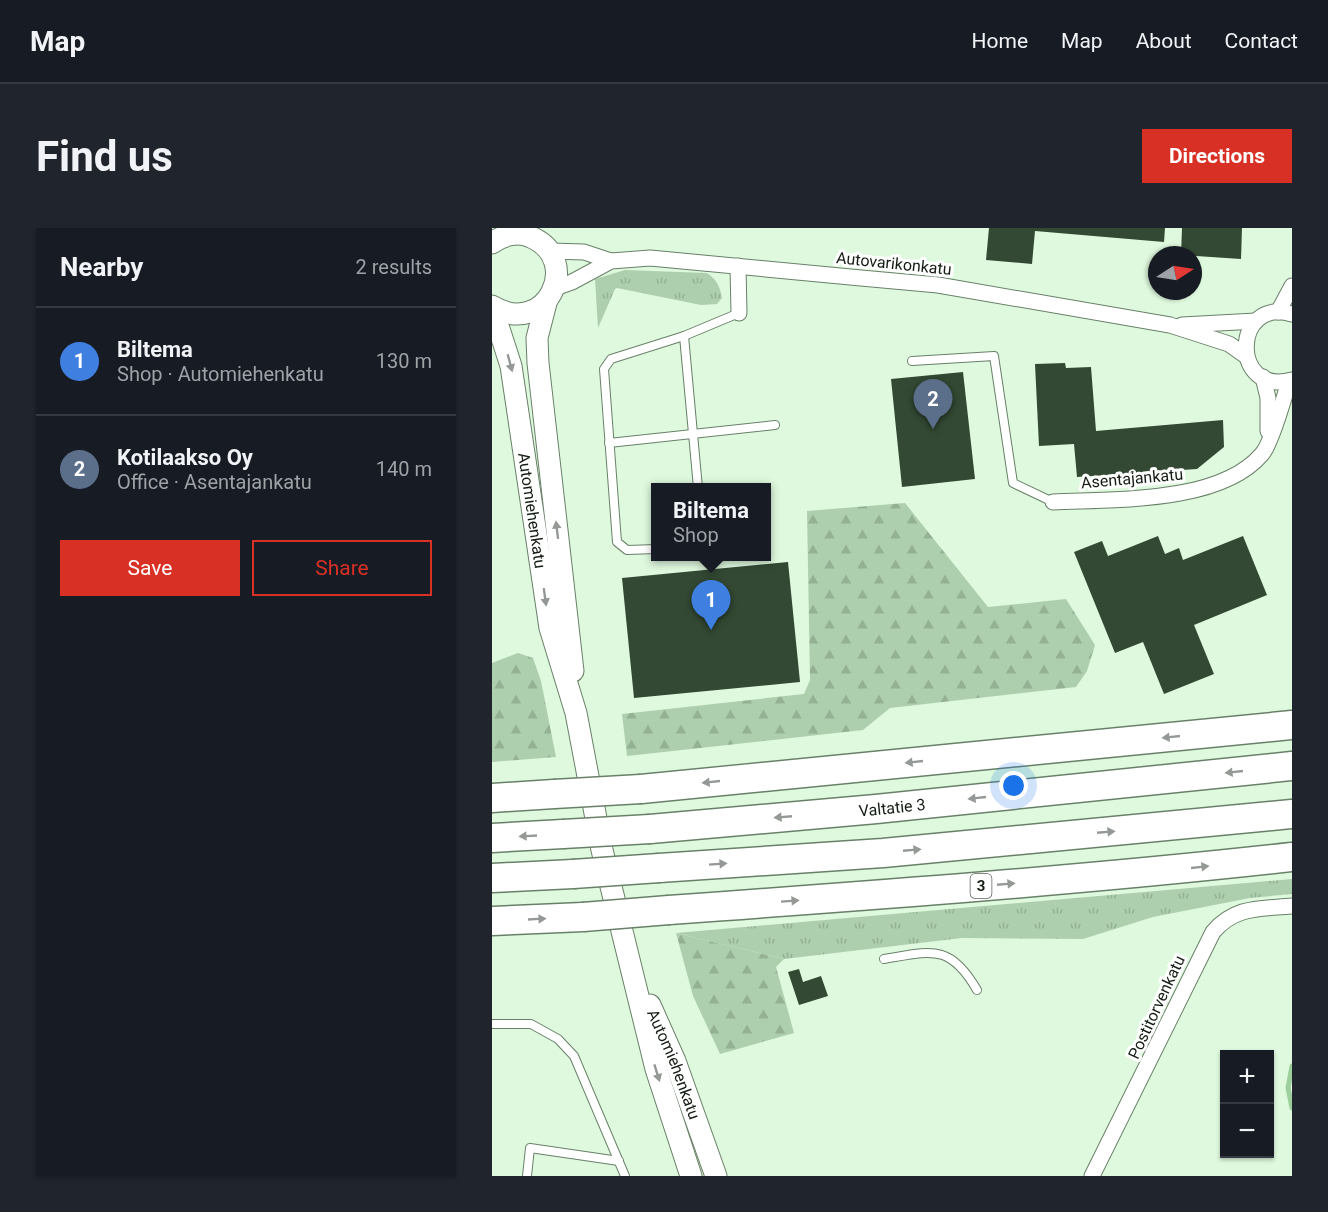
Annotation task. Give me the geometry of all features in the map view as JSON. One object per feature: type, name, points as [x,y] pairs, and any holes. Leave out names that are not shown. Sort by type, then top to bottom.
[{"type":"highway","points":[[492,798],[641,789],[1292,725]]},
{"type":"highway","name":"Valtatie 3","points":[[492,838],[650,829],[876,809],[1292,766]]},
{"type":"highway","points":[[492,878],[883,853],[1292,814]]},
{"type":"highway","name":"3","points":[[492,921],[583,917],[900,893],[1292,857]]},
{"type":"main road","points":[[502,236],[527,235],[546,241]]},
{"type":"main road","name":"Automiehenkatu","points":[[546,241],[555,261],[557,274],[537,338],[538,363],[571,647],[576,713]]},
{"type":"main road","points":[[492,307],[514,315],[536,310],[550,295]]},
{"type":"main road","name":"Automiehenkatu","points":[[492,307],[511,366],[550,628],[576,713],[602,850],[656,1069],[691,1176]]},
{"type":"main road","name":"Automiehenkatu","points":[[628,955],[675,1061],[716,1176]]},
{"type":"street","name":"Autovarikonkatu","points":[[546,241],[611,261],[671,259],[938,285],[1170,325],[1228,344],[1246,356]]},
{"type":"street","name":"Autovarikonkatu","points":[[550,295],[611,261]]},
{"type":"street","points":[[738,266],[739,313]]},
{"type":"street","points":[[1285,313],[1292,286]]},
{"type":"street","name":"Autovarikonkatu","points":[[1170,325],[1256,321],[1267,315],[1285,313]]},
{"type":"street","points":[[1256,321],[1248,334],[1246,356],[1256,372],[1263,377],[1271,381],[1291,380]]},
{"type":"street","points":[[1263,377],[1268,398],[1268,441]]},
{"type":"street","name":"Asentajankatu","points":[[1053,502],[1162,496],[1196,490],[1237,474],[1264,452],[1291,380]]},
{"type":"street","name":"Postitorvenkatu","points":[[1092,1176],[1213,932],[1226,919],[1239,912],[1292,906]]},
{"type":"lane","points":[[651,549],[627,550],[617,542],[604,369],[611,359],[684,336],[739,313]]},
{"type":"lane","points":[[684,336],[698,483]]},
{"type":"lane","points":[[912,361],[994,356],[1013,483],[1053,502]]},
{"type":"lane","points":[[609,443],[775,425]]},
{"type":"lane","points":[[884,959],[915,954],[944,955],[963,967],[977,990]]},
{"type":"lane","points":[[493,1024],[531,1024],[558,1039],[574,1056],[625,1176]]},
{"type":"lane","points":[[527,1176],[530,1148],[619,1161]]},
{"type":"green space","points":[[625,270],[707,273],[718,284],[722,298],[717,304],[701,305],[617,288],[598,328],[595,279]]},
{"type":"green space","points":[[905,503],[988,607],[1066,599],[1095,645],[1087,671],[1076,687],[890,708],[863,730],[627,756],[622,714],[804,694],[810,680],[807,511]]},
{"type":"green space","points":[[518,653],[533,658],[541,681],[556,757],[492,762],[492,663]]},
{"type":"green space","points":[[1292,879],[1292,894],[1250,898],[1153,917],[1083,939],[962,938],[784,959],[676,933]]},
{"type":"green space","points":[[676,933],[784,959],[776,967],[794,1033],[720,1054],[693,996]]},
{"type":"building","points":[[989,228],[1165,228],[1164,242],[1035,231],[1032,264],[986,260]]},
{"type":"building","points":[[1182,228],[1242,228],[1241,259],[1202,256],[1202,246],[1181,246]]},
{"type":"building","points":[[1065,363],[1066,368],[1091,367],[1096,431],[1223,420],[1224,447],[1197,469],[1077,477],[1074,444],[1039,446],[1035,364]]},
{"type":"building","points":[[963,372],[975,479],[902,487],[891,379]]},
{"type":"building","points":[[1158,536],[1165,554],[1179,548],[1183,560],[1243,536],[1267,595],[1194,625],[1214,674],[1164,694],[1143,642],[1115,653],[1074,552],[1102,541],[1108,556]]},
{"type":"building","points":[[788,562],[800,682],[634,698],[622,578]]},
{"type":"building","points":[[799,969],[803,982],[821,976],[828,996],[799,1005],[788,972]]},
{"type":"waterway","points":[[1292,1066],[1288,1088],[1292,1108]]},
{"type":"place","name":"Kotilaakso Oy","points":[[933,429]]},
{"type":"place","name":"Biltema","points":[[711,630]]}]
